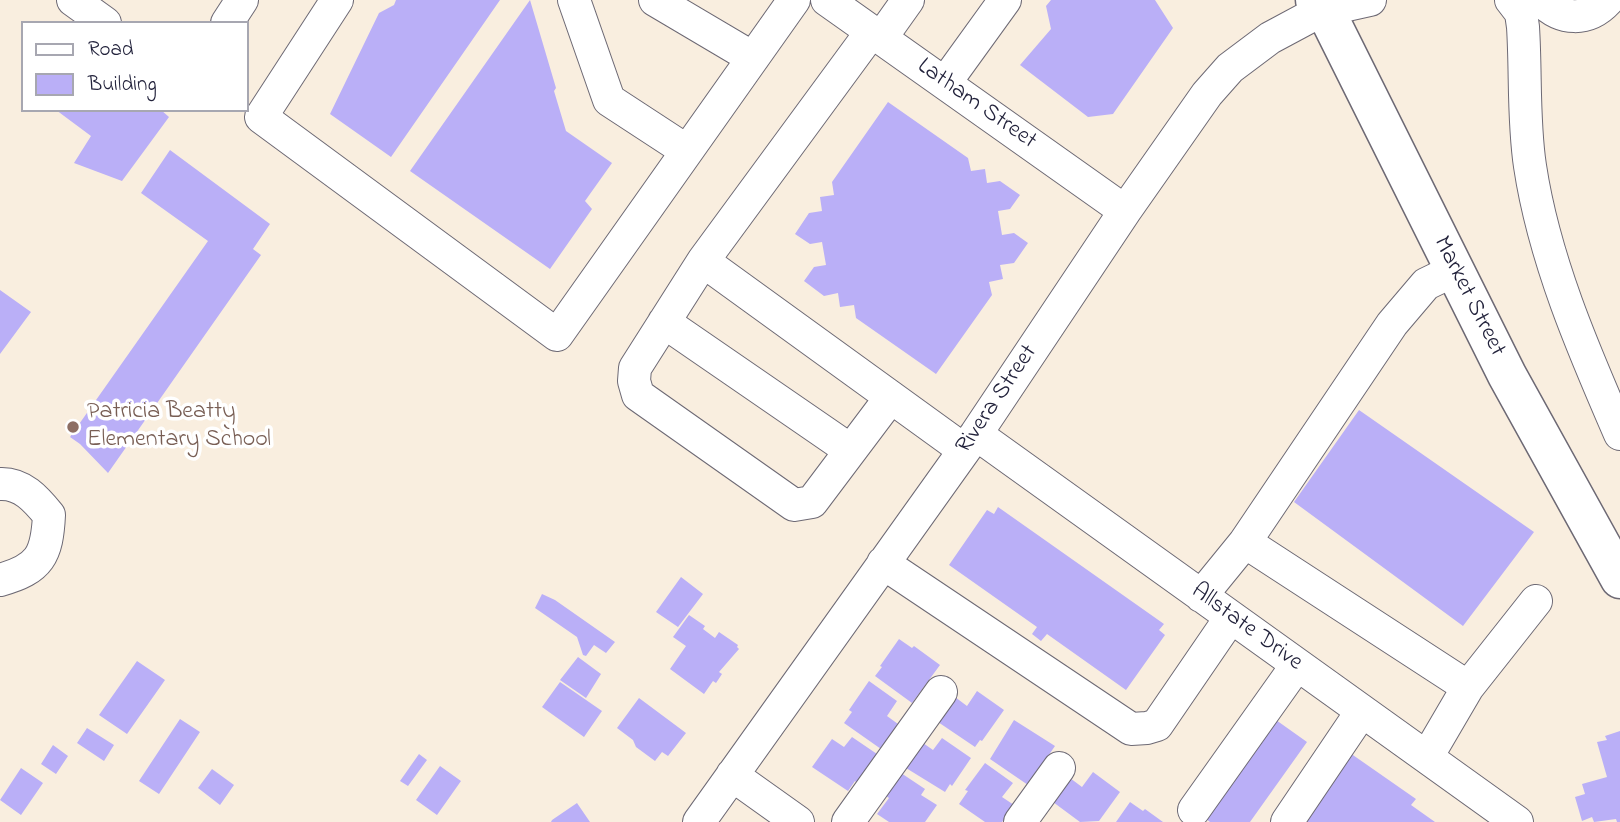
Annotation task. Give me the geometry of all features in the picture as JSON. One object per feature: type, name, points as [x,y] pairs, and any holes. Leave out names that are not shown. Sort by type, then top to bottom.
[{"type":"main road","name":"Market Street","points":[[1326,2],[1507,376],[1620,579]]},
{"type":"street","points":[[73,0],[102,21]]},
{"type":"street","points":[[228,21],[242,0]]},
{"type":"street","points":[[337,0],[261,117],[556,335],[794,0]]},
{"type":"street","points":[[575,0],[609,100],[687,151]]},
{"type":"street","points":[[655,0],[753,58]]},
{"type":"street","name":"Latham Street","points":[[827,0],[1125,211]]},
{"type":"street","points":[[891,397],[811,502],[794,505],[638,395],[634,381],[635,368],[703,261],[876,35],[908,0]]},
{"type":"street","points":[[945,83],[1005,0]]},
{"type":"street","name":"Rivera Street","points":[[699,822],[970,442],[1186,123],[1230,68],[1326,2],[1370,0]]},
{"type":"street","points":[[1511,0],[1521,13],[1523,27],[1524,117],[1538,212],[1593,372],[1620,434]]},
{"type":"street","points":[[1541,0],[1557,13],[1575,17],[1593,12],[1608,0]]},
{"type":"street","name":"Allstate Drive","points":[[703,261],[891,397],[970,442],[1201,596],[1517,822]]},
{"type":"street","points":[[1201,596],[1245,542],[1392,324],[1426,284],[1455,270]]},
{"type":"street","points":[[664,323],[850,450]]},
{"type":"street","points":[[0,484],[32,494],[49,515],[48,538],[33,567],[0,580]]},
{"type":"street","points":[[1245,542],[1468,687]]},
{"type":"street","points":[[883,563],[1131,729],[1147,729],[1157,725],[1231,617]]},
{"type":"street","points":[[1427,757],[1468,687],[1536,601]]},
{"type":"street","points":[[1194,810],[1297,664]]},
{"type":"street","points":[[848,822],[942,692]]},
{"type":"street","points":[[1287,822],[1362,711]]},
{"type":"street","points":[[1020,822],[1059,768]]},
{"type":"street","points":[[732,775],[799,822]]},
{"type":"building","points":[[396,0],[500,0],[391,157],[330,114],[379,13],[394,5]]},
{"type":"building","points":[[530,0],[566,131],[612,163],[585,201],[592,209],[550,269],[410,171]]},
{"type":"building","points":[[1051,0],[1155,0],[1173,28],[1113,114],[1088,117],[1020,65],[1051,29],[1046,6]]},
{"type":"building","points":[[888,102],[968,158],[971,171],[985,169],[987,183],[1000,181],[1020,195],[1010,209],[998,211],[1002,235],[1014,233],[1028,243],[1014,263],[1000,265],[1003,279],[989,282],[992,295],[936,374],[856,318],[854,305],[840,307],[838,293],[824,296],[804,281],[814,267],[826,265],[822,242],[810,244],[795,234],[809,213],[822,211],[820,197],[834,195],[832,182]]},
{"type":"building","points":[[59,112],[163,112],[169,117],[122,181],[74,163],[91,136]]},
{"type":"building","points":[[170,150],[270,224],[253,249],[261,255],[108,473],[70,437],[208,241],[141,193]]},
{"type":"building","points":[[0,290],[31,312],[0,354]]},
{"type":"building","points":[[1359,410],[1534,532],[1463,626],[1294,502]]},
{"type":"building","points":[[998,507],[1164,624],[1159,630],[1165,635],[1126,690],[1047,634],[1041,641],[1032,634],[1037,627],[949,565],[987,510],[994,514]]},
{"type":"building","points":[[681,577],[703,594],[678,627],[656,612]]},
{"type":"building","points":[[542,594],[555,600],[615,642],[606,653],[594,645],[586,656],[583,655],[577,637],[535,608]]},
{"type":"building","points":[[689,615],[705,626],[703,629],[715,638],[719,632],[738,645],[739,649],[719,672],[722,674],[716,683],[713,681],[704,694],[670,669],[686,646],[673,637]]},
{"type":"building","points":[[899,639],[912,648],[914,646],[940,665],[912,703],[875,676]]},
{"type":"building","points":[[578,657],[601,674],[586,698],[560,680]]},
{"type":"building","points":[[137,661],[165,680],[127,734],[99,715]]},
{"type":"building","points":[[869,681],[897,701],[887,716],[898,724],[881,749],[844,723],[852,712],[849,710]]},
{"type":"building","points":[[560,682],[602,711],[584,737],[542,707]]},
{"type":"building","points":[[977,691],[1004,710],[975,747],[938,722],[955,697],[967,706]]},
{"type":"building","points":[[639,698],[686,733],[668,756],[662,752],[655,761],[617,728]]},
{"type":"building","points":[[180,719],[200,732],[159,794],[139,781]]},
{"type":"building","points":[[1014,720],[1055,746],[1028,785],[990,759]]},
{"type":"building","points":[[1276,720],[1307,742],[1250,822],[1210,822],[1206,819]]},
{"type":"building","points":[[87,728],[114,745],[104,761],[77,743]]},
{"type":"building","points":[[1620,731],[1620,822],[1616,819],[1594,822],[1592,817],[1582,821],[1575,797],[1585,794],[1582,784],[1607,777],[1597,742],[1607,740],[1605,736]]},
{"type":"building","points":[[852,737],[877,754],[857,783],[855,781],[848,791],[812,767],[832,739],[844,747]]},
{"type":"building","points":[[942,738],[971,758],[945,792],[906,768],[923,743],[933,750]]},
{"type":"building","points":[[53,745],[68,756],[56,774],[41,764]]},
{"type":"building","points":[[1350,753],[1416,799],[1411,805],[1435,822],[1304,822]]},
{"type":"building","points":[[419,754],[427,760],[408,786],[400,781]]},
{"type":"building","points":[[985,763],[1013,783],[1002,797],[1014,805],[1002,822],[985,822],[959,804],[968,791],[965,790]]},
{"type":"building","points":[[440,766],[461,781],[437,815],[416,800]]},
{"type":"building","points":[[21,768],[43,783],[21,815],[0,800]]},
{"type":"building","points":[[212,769],[234,785],[220,805],[198,788]]},
{"type":"building","points":[[1093,772],[1120,792],[1099,821],[1080,822],[1053,802],[1070,778],[1082,787]]},
{"type":"building","points":[[901,773],[925,789],[921,795],[937,805],[925,822],[889,822],[877,814],[889,798],[886,796]]},
{"type":"building","points":[[1130,802],[1143,811],[1145,809],[1163,822],[1116,822]]},
{"type":"building","points":[[577,803],[590,822],[551,822],[552,820]]},
{"type":"place","name":"Patricia Beatty Elementary School","points":[[73,427]]}]
